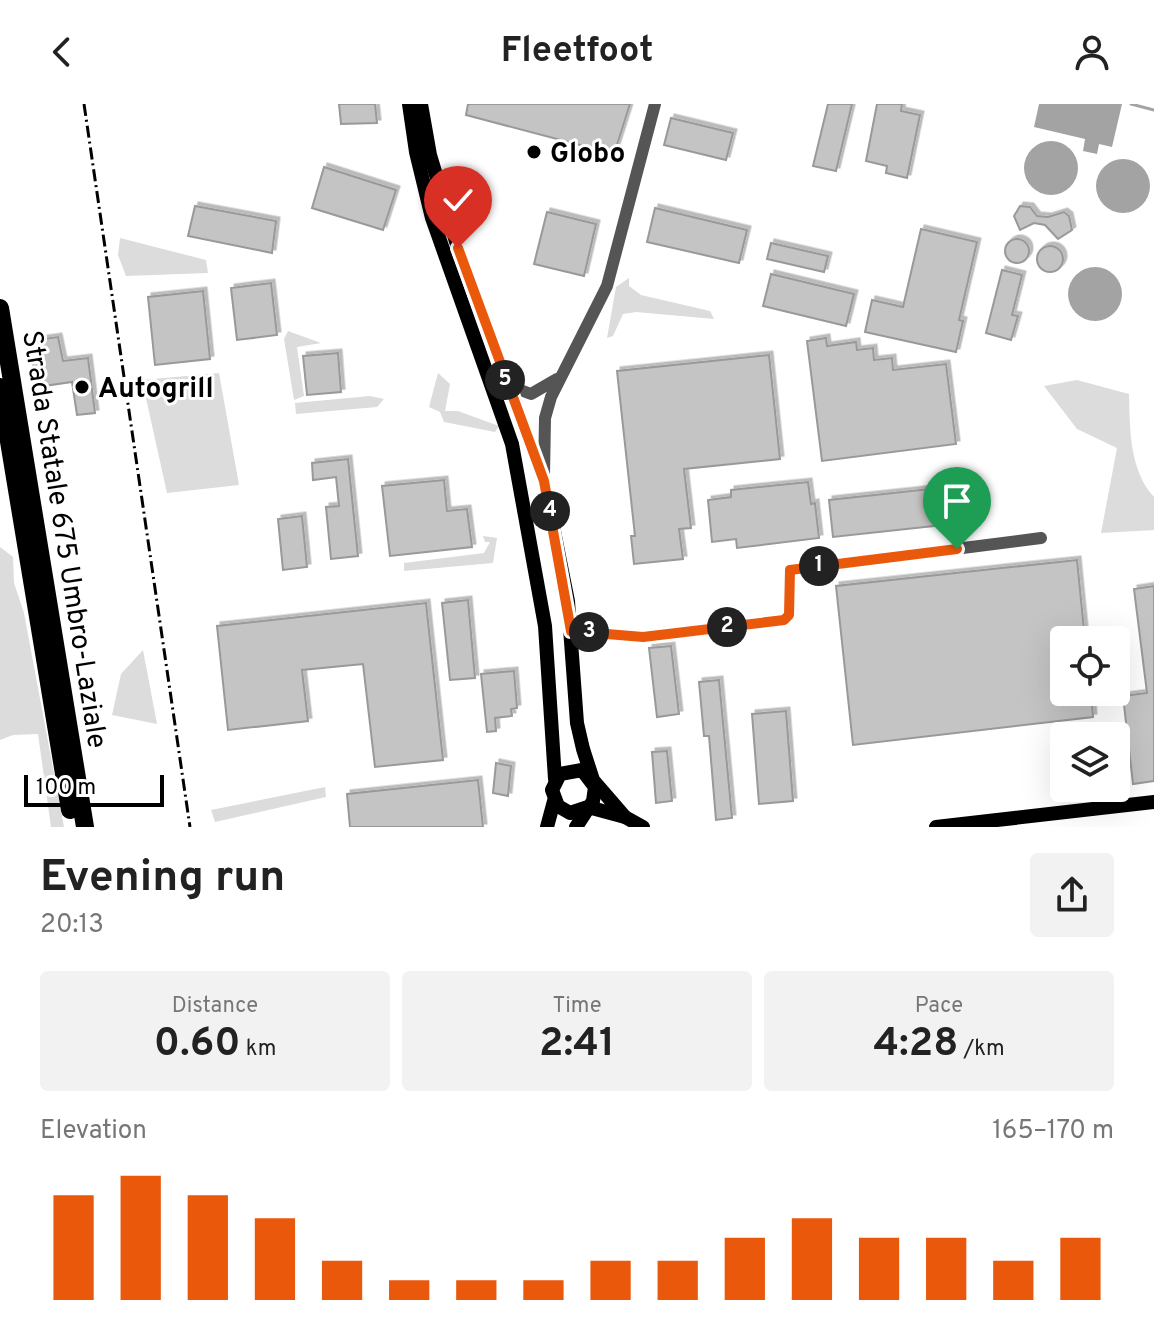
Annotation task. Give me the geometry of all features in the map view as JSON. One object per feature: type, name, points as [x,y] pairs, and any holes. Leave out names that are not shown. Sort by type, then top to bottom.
[{"type":"highway","name":"Strada Statale 675 Umbro-Laziale","points":[[0,308],[85,827]]},
{"type":"highway","name":"Strada Statale 675 Umbro-Laziale","points":[[0,387],[73,827]]},
{"type":"main road","points":[[409,104],[416,152],[432,218],[493,383],[520,482],[545,626],[555,779],[554,801],[547,827]]},
{"type":"main road","points":[[421,104],[430,155],[458,248],[544,481],[571,631],[577,723],[595,794],[576,827]]},
{"type":"main road","points":[[520,482],[531,474],[544,481]]},
{"type":"main road","points":[[555,779],[574,769],[593,780],[625,817]]},
{"type":"main road","points":[[554,801],[570,813],[588,807],[625,817],[643,827]]},
{"type":"main road","points":[[936,827],[1154,802]]},
{"type":"street","points":[[544,481],[545,418],[560,377],[607,286],[655,104]]},
{"type":"street","points":[[507,385],[531,394],[560,377]]},
{"type":"street","points":[[571,631],[643,637],[784,620],[789,615],[790,570],[1041,538]]},
{"type":"shaded area","points":[[1039,104],[1122,104],[1112,147],[1099,144],[1097,154],[1083,151],[1085,139],[1034,127]]},
{"type":"shaded area","points":[[1051,141],[1070,149],[1078,168],[1070,187],[1051,195],[1032,187],[1024,168],[1032,149]]},
{"type":"shaded area","points":[[1123,159],[1142,167],[1150,186],[1142,205],[1123,213],[1104,205],[1096,186],[1104,167]]},
{"type":"shaded area","points":[[120,238],[206,260],[208,273],[126,276],[118,255]]},
{"type":"shaded area","points":[[1095,267],[1114,275],[1122,294],[1114,313],[1095,321],[1076,313],[1068,294],[1076,275]]},
{"type":"shaded area","points":[[629,278],[629,286],[641,295],[710,311],[714,319],[636,312],[623,314],[613,336],[607,338],[616,287]]},
{"type":"shaded area","points":[[288,331],[321,343],[297,347],[304,396],[294,400],[284,339]]},
{"type":"shaded area","points":[[219,373],[239,485],[167,493],[142,380]]},
{"type":"shaded area","points":[[438,373],[450,384],[445,411],[458,411],[499,426],[495,432],[444,422],[440,412],[429,407]]},
{"type":"shaded area","points":[[1077,380],[1129,394],[1132,448],[1140,474],[1154,497],[1154,530],[1101,533],[1117,448],[1077,429],[1044,386]]},
{"type":"shaded area","points":[[370,396],[384,399],[377,407],[296,414],[295,403]]},
{"type":"shaded area","points":[[483,536],[497,538],[493,563],[404,571],[404,563],[484,553],[490,542],[485,542]]},
{"type":"shaded area","points":[[0,547],[13,557],[14,583],[24,613],[64,827],[51,827],[38,734],[13,735],[0,740]]},
{"type":"shaded area","points":[[143,650],[157,724],[112,715],[121,674]]},
{"type":"shaded area","points":[[325,787],[326,797],[215,822],[211,810]]},
{"type":"building","points":[[339,104],[375,104],[377,123],[341,124]]},
{"type":"building","points":[[468,104],[630,104],[614,154],[466,115]]},
{"type":"building","points":[[828,104],[852,104],[836,171],[813,166]]},
{"type":"building","points":[[877,104],[902,104],[901,111],[920,115],[907,178],[886,173],[887,166],[866,161]]},
{"type":"building","points":[[671,118],[733,133],[726,160],[664,145]]},
{"type":"building","points":[[324,167],[396,190],[383,230],[312,208]]},
{"type":"building","points":[[195,206],[276,221],[272,253],[188,236]]},
{"type":"building","points":[[1020,206],[1030,207],[1037,216],[1048,217],[1064,212],[1069,216],[1072,230],[1058,239],[1045,225],[1034,223],[1020,230],[1014,216]]},
{"type":"building","points":[[655,208],[747,230],[739,263],[647,242]]},
{"type":"building","points":[[547,212],[596,224],[584,276],[534,264]]},
{"type":"building","points":[[921,229],[977,242],[959,320],[963,321],[956,352],[865,332],[872,300],[903,307]]},
{"type":"building","points":[[1017,239],[1028,246],[1029,251],[1022,262],[1017,263],[1006,256],[1005,251],[1012,240]]},
{"type":"building","points":[[771,243],[828,256],[824,272],[767,259]]},
{"type":"building","points":[[1050,246],[1060,249],[1063,259],[1060,269],[1050,272],[1040,269],[1037,259],[1040,249]]},
{"type":"building","points":[[1002,270],[1022,275],[1012,315],[1018,316],[1011,340],[986,333]]},
{"type":"building","points":[[771,274],[854,294],[846,326],[763,306]]},
{"type":"building","points":[[271,283],[277,335],[237,340],[231,288]]},
{"type":"building","points":[[203,291],[210,359],[155,365],[148,297]]},
{"type":"building","points":[[58,337],[63,361],[88,358],[95,413],[77,415],[72,382],[37,387],[29,341]]},
{"type":"building","points":[[826,338],[827,346],[856,342],[857,350],[873,348],[874,360],[892,358],[893,370],[946,364],[956,444],[822,461],[807,341]]},
{"type":"building","points":[[338,353],[341,392],[307,395],[303,356]]},
{"type":"building","points":[[769,355],[780,459],[684,469],[691,528],[679,529],[683,559],[634,564],[631,536],[635,536],[617,371]]},
{"type":"building","points":[[348,459],[358,556],[331,559],[326,507],[339,506],[336,477],[313,480],[312,463]]},
{"type":"building","points":[[444,480],[447,511],[467,509],[472,547],[390,556],[382,486]]},
{"type":"building","points":[[808,482],[811,504],[815,503],[819,538],[737,548],[736,539],[712,542],[708,500],[731,497],[731,490]]},
{"type":"building","points":[[948,487],[952,524],[833,537],[829,500]]},
{"type":"building","points":[[302,516],[307,567],[283,570],[278,519]]},
{"type":"building","points":[[1077,560],[1084,626],[1050,626],[1050,706],[1092,706],[1093,717],[853,745],[836,586]]},
{"type":"building","points":[[1154,586],[1154,781],[1133,784],[1130,722],[1126,722],[1124,706],[1130,706],[1130,695],[1147,693],[1134,589]]},
{"type":"building","points":[[468,600],[475,678],[450,680],[442,603]]},
{"type":"building","points":[[426,603],[443,760],[375,767],[363,664],[302,670],[308,721],[228,730],[217,626]]},
{"type":"building","points":[[671,646],[679,714],[657,717],[649,648]]},
{"type":"building","points":[[514,671],[517,708],[511,709],[512,716],[495,718],[496,731],[487,732],[481,674]]},
{"type":"building","points":[[719,680],[732,818],[716,820],[709,736],[704,736],[699,682]]},
{"type":"building","points":[[786,711],[793,801],[759,804],[752,714]]},
{"type":"building","points":[[667,751],[672,801],[656,803],[652,752]]},
{"type":"building","points":[[496,763],[511,766],[508,796],[493,793]]},
{"type":"building","points":[[478,780],[483,827],[350,827],[347,794]]},
{"type":"waterway","points":[[1131,104],[1154,110]]},
{"type":"railway","points":[[84,104],[190,827]]},
{"type":"place","name":"Globo","points":[[534,152]]},
{"type":"place","name":"Autogrill","points":[[82,387]]},
{"type":"route","points":[[458,248],[544,481],[571,631],[643,637],[784,620],[789,615],[787,577],[790,570],[957,549]]}]
